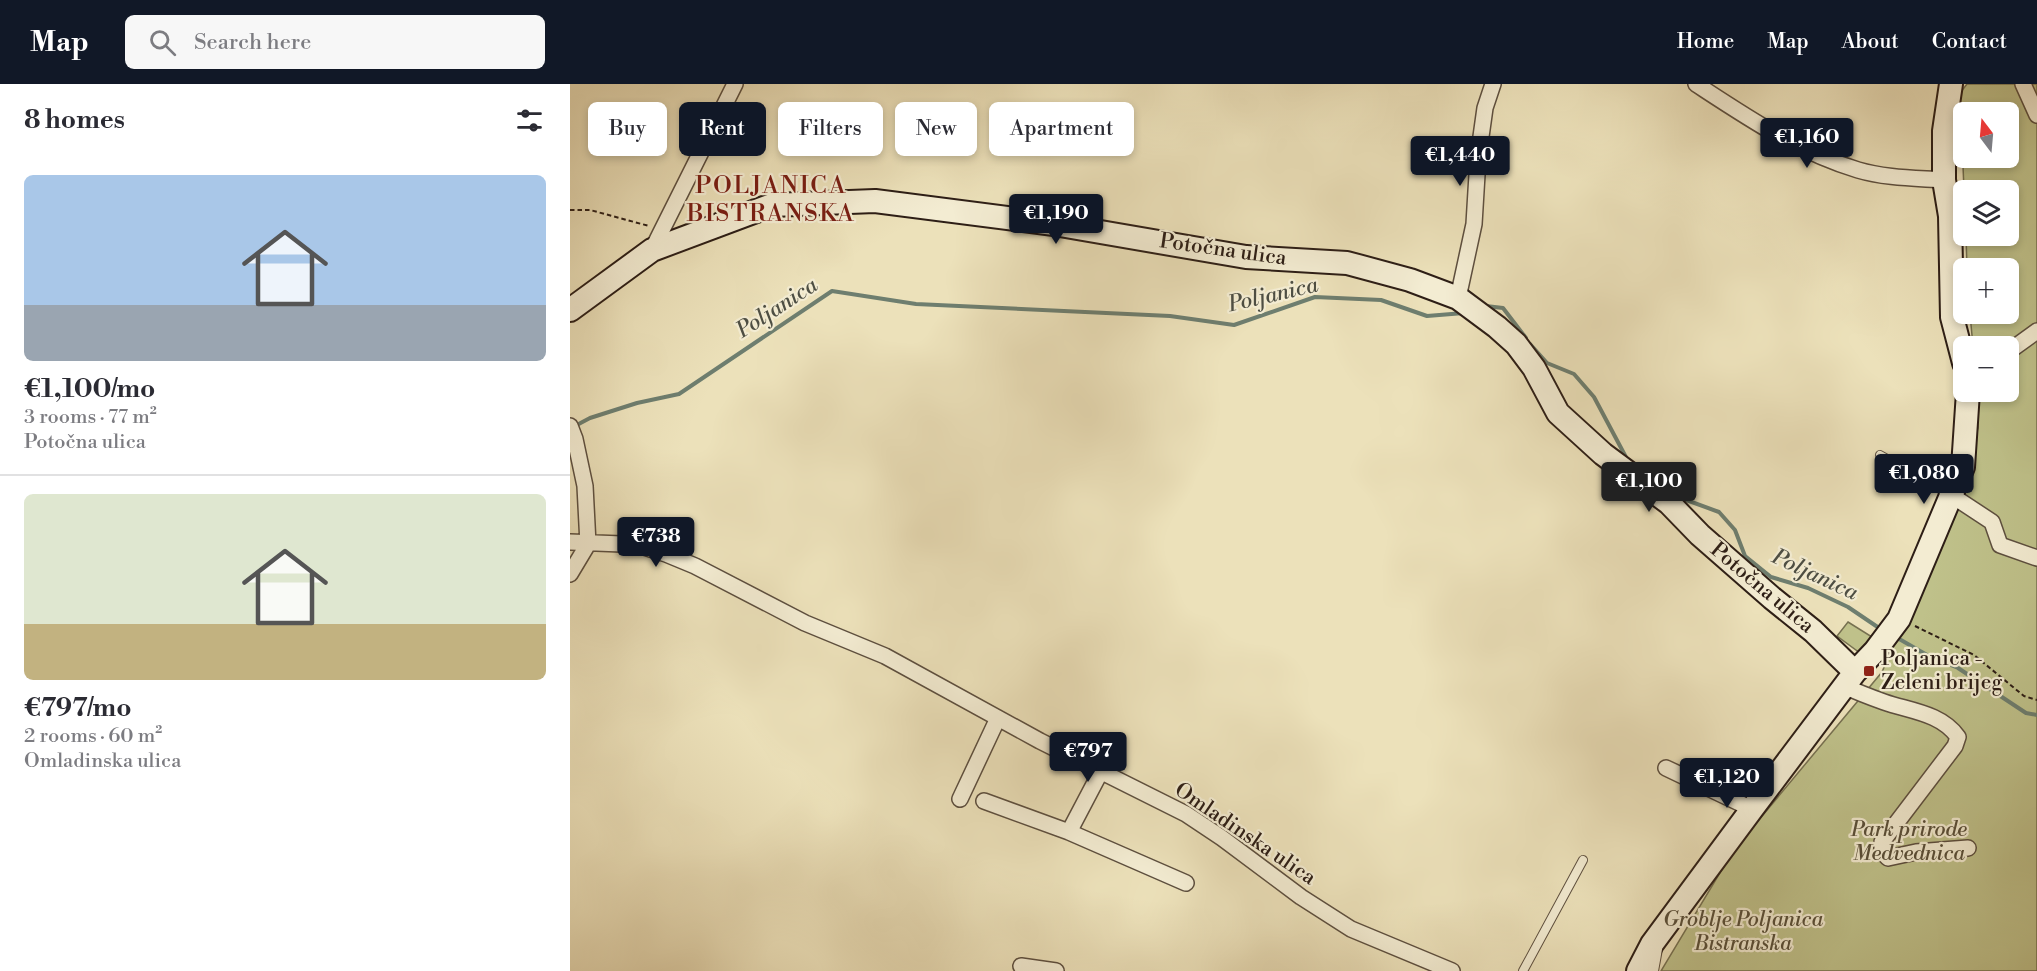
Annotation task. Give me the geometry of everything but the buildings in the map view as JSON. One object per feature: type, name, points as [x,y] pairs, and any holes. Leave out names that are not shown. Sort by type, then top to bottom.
[{"type":"street","points":[[652,250],[735,84]]},
{"type":"street","points":[[1468,305],[1478,158],[1485,108],[1493,84]]},
{"type":"street","points":[[1696,84],[1762,128],[1815,155],[1860,171],[1906,178],[1944,180]]},
{"type":"street","points":[[1952,84],[1944,131],[1944,180],[1950,216],[1952,316],[1957,336]]},
{"type":"street","points":[[2023,84],[2037,115]]},
{"type":"street","name":"Potočna ulica","points":[[570,310],[652,250],[772,204],[875,201],[1054,224],[1246,257],[1347,263],[1410,280],[1468,305],[1516,344],[1534,368],[1558,413],[1603,454],[1669,503],[1700,535],[1813,631],[1850,679]]},
{"type":"street","points":[[2019,344],[2037,331]]},
{"type":"street","points":[[1638,971],[1652,944],[1850,679],[1892,628],[1963,467],[1967,402]]},
{"type":"street","points":[[570,574],[588,544],[585,486],[573,433]]},
{"type":"street","points":[[1951,495],[1992,522],[2000,545],[2037,558]]},
{"type":"street","name":"Omladinska ulica","points":[[570,542],[644,546],[696,566],[805,622],[885,656],[998,718],[1186,814],[1301,897],[1351,929],[1452,971]]},
{"type":"street","points":[[1850,679],[1884,702],[1929,715],[1952,728],[1958,737],[1955,746],[1882,842],[1882,852],[1888,858],[1916,852],[1968,848]]},
{"type":"street","points":[[960,799],[998,718]]},
{"type":"street","points":[[1666,768],[1752,809]]},
{"type":"street","points":[[1069,832],[1101,771]]},
{"type":"street","points":[[984,801],[1069,832],[1186,884]]},
{"type":"street","points":[[1021,966],[1056,971]]},
{"type":"lane","points":[[1880,455],[1951,495]]},
{"type":"lane","points":[[1523,971],[1583,860]]},
{"type":"lane","points":[[1654,971],[1661,933]]},
{"type":"path","points":[[570,210],[590,210],[661,229]]},
{"type":"path","points":[[1892,628],[1974,655],[2024,696],[2037,700]]},
{"type":"green space","name":"Park prirode Medvednica","points":[[1967,84],[2037,84],[2037,971],[1661,971],[1733,851],[1882,672],[1963,482],[1978,428],[1977,402],[2019,402],[2019,336],[1972,336],[1971,324],[2019,324],[2019,258],[1967,258],[1966,246],[2019,246],[2019,180],[1964,180],[1963,168],[2019,168],[2019,102],[1960,102],[1960,93]]},
{"type":"green space","points":[[1848,622],[1872,637],[1860,653],[1837,636]]},
{"type":"waterway","name":"Poljanica","points":[[573,427],[590,418],[637,403],[679,394],[832,291],[916,304],[1170,316],[1234,325],[1315,297],[1381,300],[1427,316],[1464,313]]},
{"type":"waterway","name":"Poljanica","points":[[1486,306],[1503,308],[1526,338]]},
{"type":"waterway","name":"Poljanica","points":[[1530,344],[1547,363],[1574,374],[1594,397],[1628,461]]},
{"type":"waterway","name":"Poljanica","points":[[1678,497],[1719,512],[1735,530],[1745,556],[1771,577],[1808,588],[1848,607],[1882,630]]},
{"type":"waterway","name":"Poljanica","points":[[1894,636],[1927,655],[1958,668],[2026,713],[2037,715]]},
{"type":"place","name":"Poljanica - Zeleni brijeg","points":[[1869,671]]},
{"type":"district","name":"POLJANICA BISTRANSKA","points":[[771,200]]},
{"type":"park label","name":"Groblje Poljanica Bistranska","points":[[1743,932]]}]
